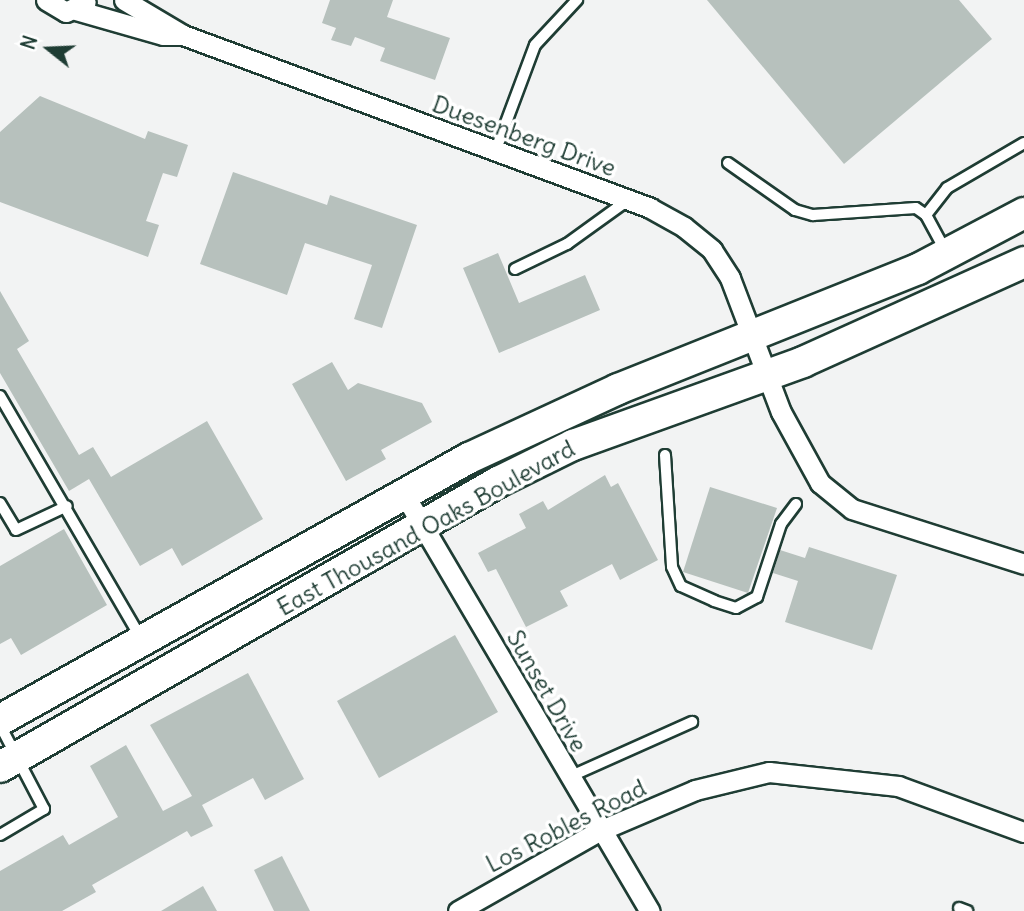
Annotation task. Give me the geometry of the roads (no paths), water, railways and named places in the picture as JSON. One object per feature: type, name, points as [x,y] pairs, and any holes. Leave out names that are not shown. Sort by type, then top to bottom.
[{"type":"main road","name":"East Thousand Oaks Boulevard","points":[[0,720],[404,494],[556,417],[753,338],[947,254],[1024,214]]},
{"type":"main road","name":"East Thousand Oaks Boulevard","points":[[8,762],[424,526],[573,445],[767,374],[908,318],[1024,262]]},
{"type":"street","name":"Duesenberg Drive","points":[[46,0],[60,11],[82,5],[163,35],[183,35]]},
{"type":"street","name":"Duesenberg Drive","points":[[124,0],[183,35],[628,200],[684,227],[712,250],[730,278],[767,374],[810,469],[852,509],[1024,564]]},
{"type":"street","name":"Sunset Drive","points":[[404,494],[600,831],[650,911]]},
{"type":"street","name":"Los Robles Road","points":[[458,911],[600,831],[730,780],[803,772],[898,786],[1024,832]]},
{"type":"lane","points":[[495,152],[535,45],[577,0]]},
{"type":"lane","points":[[926,215],[947,188],[1024,143]]},
{"type":"lane","points":[[729,163],[795,210],[813,215],[901,205],[926,215],[947,254]]},
{"type":"lane","points":[[515,269],[567,244],[628,200]]},
{"type":"lane","points":[[0,396],[66,506],[141,640]]},
{"type":"lane","points":[[665,455],[672,566],[681,586],[713,601],[736,608],[757,597],[781,524],[796,504]]},
{"type":"lane","points":[[0,503],[16,530],[66,506]]},
{"type":"lane","points":[[0,720],[8,762],[44,809],[0,835]]},
{"type":"lane","points":[[569,777],[692,722]]}]
